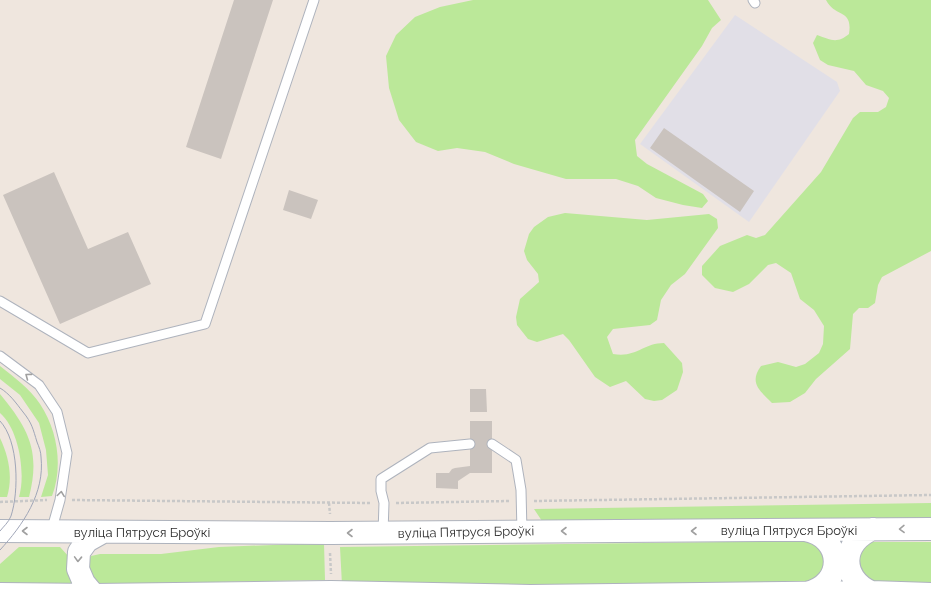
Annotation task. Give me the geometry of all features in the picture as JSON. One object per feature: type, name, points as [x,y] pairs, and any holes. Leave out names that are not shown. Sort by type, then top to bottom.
[{"type":"main road","name":"вуліца Пятруся Броўкі","points":[[0,531],[383,533],[931,529]]},
{"type":"main road","points":[[805,530],[813,531],[827,541],[832,548],[835,564],[833,571],[825,584],[820,588],[805,593]]},
{"type":"main road","points":[[871,592],[864,589],[853,578],[848,563],[852,545],[857,538],[864,533],[873,530]]},
{"type":"main road","points":[[94,595],[84,583],[78,569],[79,552],[88,541],[103,532]]},
{"type":"main road","points":[[0,594],[94,595],[331,592],[376,595],[530,596],[871,592],[931,594]]},
{"type":"lane","points":[[0,301],[88,353],[205,324],[314,0]]},
{"type":"lane","points":[[0,356],[39,385],[56,412],[67,453],[60,500],[51,532]]},
{"type":"lane","points":[[383,533],[384,503],[381,479],[430,448],[470,444]]},
{"type":"lane","points":[[492,444],[516,460],[521,490],[520,501],[522,532]]},
{"type":"path","points":[[0,502],[60,500],[384,503],[931,495]]},
{"type":"shaded area","points":[[735,15],[837,82],[840,91],[749,222],[640,144]]},
{"type":"green space","points":[[473,0],[708,0],[721,20],[712,28],[702,46],[635,140],[637,156],[647,164],[703,194],[708,201],[702,208],[656,198],[638,186],[616,179],[566,179],[514,164],[485,152],[457,148],[438,151],[416,142],[399,120],[389,88],[386,56],[396,35],[415,17],[440,7]]},
{"type":"green space","points":[[826,0],[931,0],[931,251],[882,277],[878,285],[875,303],[868,308],[859,308],[853,314],[850,349],[816,379],[805,393],[790,402],[772,403],[757,386],[757,372],[761,366],[778,362],[796,367],[805,364],[819,353],[823,344],[824,326],[814,310],[800,299],[791,273],[776,263],[768,265],[749,284],[733,292],[715,288],[702,275],[702,266],[720,246],[747,235],[756,238],[765,235],[821,172],[853,118],[860,112],[878,112],[886,107],[889,98],[883,91],[866,85],[854,71],[828,65],[820,60],[813,43],[817,35],[830,40],[841,39],[849,34],[850,26],[846,17],[830,6]]},
{"type":"green space","points":[[565,213],[647,220],[709,214],[717,219],[718,228],[685,274],[671,285],[661,300],[657,320],[650,325],[613,329],[607,337],[613,354],[628,354],[651,345],[664,343],[682,363],[683,372],[677,390],[662,400],[654,401],[645,399],[626,381],[610,387],[595,377],[569,340],[563,334],[537,342],[528,339],[517,325],[516,317],[520,299],[539,282],[538,274],[527,260],[524,251],[529,234],[534,227],[548,217]]},
{"type":"green space","points":[[0,366],[32,393],[40,404],[51,426],[55,437],[58,461],[52,496],[41,497],[48,475],[46,450],[39,423],[20,395],[0,379]]},
{"type":"green space","points":[[0,394],[18,418],[30,441],[33,466],[29,497],[19,497],[22,476],[19,452],[12,430],[7,420],[0,413]]},
{"type":"green space","points":[[0,438],[6,452],[10,475],[7,497],[0,497]]},
{"type":"green space","points":[[931,503],[931,521],[542,521],[534,509]]},
{"type":"green space","points":[[809,541],[817,545],[825,557],[821,575],[803,583],[342,585],[340,547]]},
{"type":"green space","points":[[871,542],[931,542],[931,583],[871,584],[862,579],[857,553]]},
{"type":"green space","points":[[324,543],[325,580],[100,584],[90,578],[88,573],[88,561],[91,556],[100,554],[161,554],[219,547]]},
{"type":"green space","points":[[19,547],[60,547],[70,558],[78,585],[0,585],[0,564]]},
{"type":"building","points":[[234,0],[273,0],[221,159],[186,147]]},
{"type":"building","points":[[664,128],[754,191],[740,212],[650,148]]},
{"type":"building","points":[[54,172],[88,249],[128,232],[151,284],[60,324],[3,195]]},
{"type":"building","points":[[289,190],[318,200],[311,219],[283,210]]},
{"type":"building","points":[[470,389],[486,389],[487,412],[470,412]]},
{"type":"building","points":[[470,421],[492,421],[492,473],[470,473],[458,481],[458,489],[436,488],[436,473],[449,473],[455,468],[470,466]]},
{"type":"tram line","points":[[0,388],[13,399],[26,416],[33,430],[41,455],[40,483],[31,508],[17,530],[0,550]]},
{"type":"tram line","points":[[0,421],[11,441],[16,467],[14,506],[11,516],[0,531]]}]
